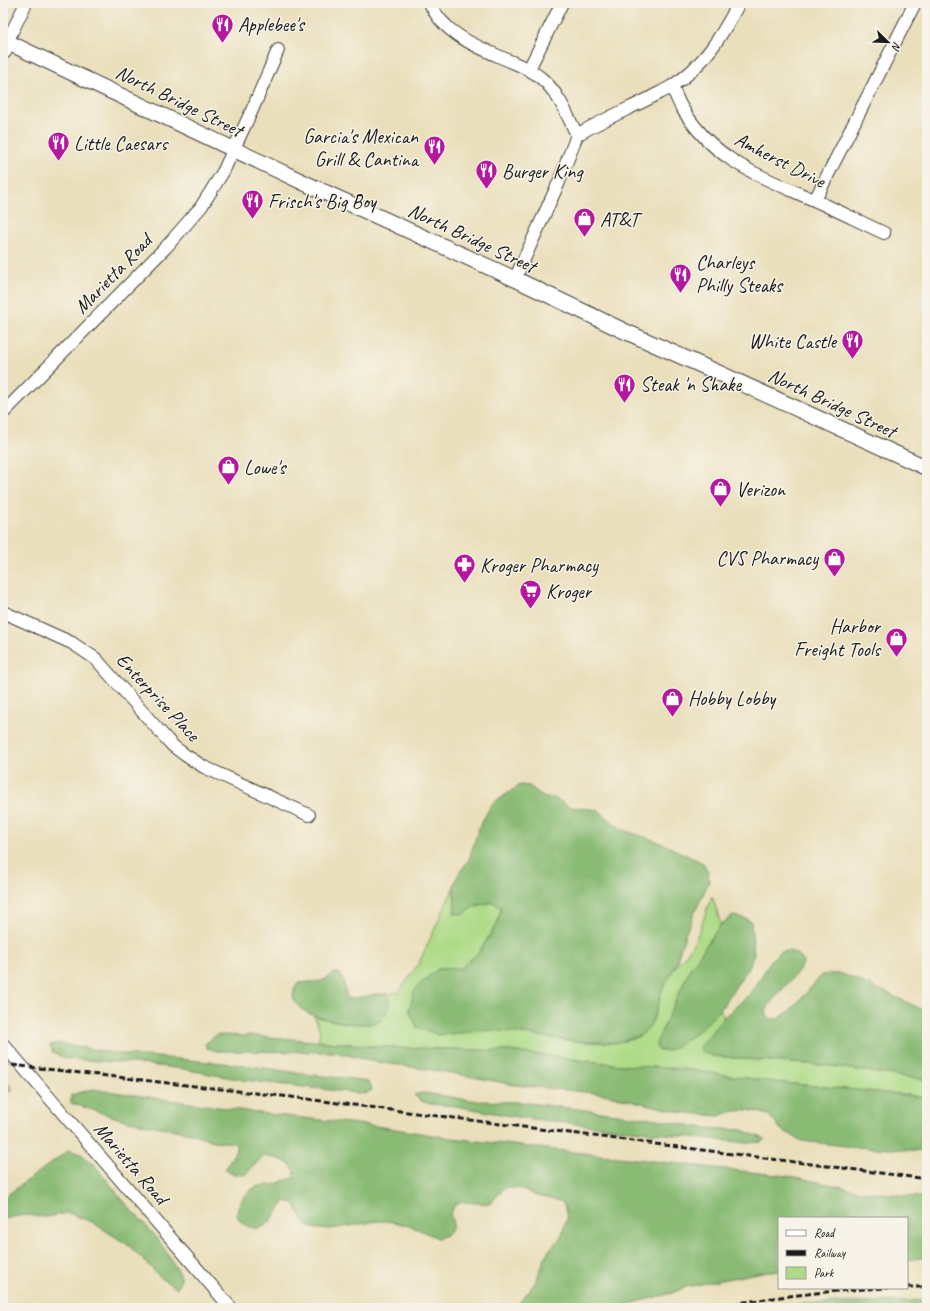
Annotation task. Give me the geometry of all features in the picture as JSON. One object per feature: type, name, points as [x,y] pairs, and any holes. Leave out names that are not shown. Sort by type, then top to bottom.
[{"type":"main road","name":"North Bridge Street","points":[[4,44],[234,149],[644,340],[927,468]]},
{"type":"street","points":[[4,44],[26,3]]},
{"type":"street","points":[[430,3],[434,13],[457,36],[473,45],[528,69],[541,78],[554,91],[577,135]]},
{"type":"street","points":[[528,69],[562,3]]},
{"type":"street","points":[[515,279],[566,165],[577,135],[598,122],[672,86],[689,74],[717,43],[739,3]]},
{"type":"street","points":[[815,200],[916,3]]},
{"type":"street","name":"Marietta Road","points":[[3,412],[183,230],[213,189],[234,149],[278,50]]},
{"type":"street","name":"Amherst Drive","points":[[672,86],[682,107],[697,130],[729,158],[758,175],[884,233]]},
{"type":"street","name":"Enterprise Place","points":[[3,612],[72,643],[96,659],[173,746],[185,755],[204,767],[309,814]]},
{"type":"street","name":"Marietta Road","points":[[3,1044],[231,1308]]},
{"type":"green space","points":[[520,785],[529,786],[545,798],[554,798],[570,807],[598,810],[621,829],[659,842],[703,863],[708,871],[709,881],[686,932],[675,967],[662,990],[650,1026],[640,1036],[615,1043],[577,1041],[494,1030],[438,1035],[417,1027],[409,1010],[414,991],[424,980],[438,969],[461,968],[479,952],[497,924],[501,908],[493,902],[475,906],[464,914],[454,913],[455,898],[453,889],[458,875],[469,859],[480,825],[492,804]]},
{"type":"green space","points":[[453,889],[455,898],[464,914],[475,906],[493,902],[501,908],[497,924],[479,952],[465,966],[461,969],[438,969],[438,1035],[495,1030],[569,1040],[609,1043],[625,1041],[639,1036],[649,1028],[652,1022],[664,984],[695,941],[712,896],[721,924],[690,969],[668,1051],[696,1032],[720,1010],[724,1017],[700,1047],[712,1056],[830,1066],[927,1080],[927,1097],[774,1082],[682,1069],[620,1065],[509,1051],[383,1047],[318,1041],[320,1030],[314,1016],[344,1023],[370,1024],[390,1006],[387,994],[399,992],[419,963]]},
{"type":"green space","points":[[733,916],[747,919],[751,922],[754,955],[747,970],[720,1010],[702,1028],[685,1041],[668,1051],[658,1050],[656,1046],[657,1041],[690,969],[721,924]]},
{"type":"green space","points":[[789,951],[798,954],[804,962],[796,974],[771,1002],[766,1011],[769,1019],[778,1019],[790,1011],[822,975],[840,973],[881,990],[927,1012],[927,1080],[830,1066],[712,1056],[702,1052],[700,1047],[724,1017],[752,992],[772,959],[779,952]]},
{"type":"green space","points":[[334,973],[339,973],[344,981],[346,996],[350,999],[378,994],[387,994],[390,1006],[381,1021],[370,1024],[359,1024],[331,1020],[317,1017],[305,1011],[296,1004],[293,995],[298,983],[322,981]]},
{"type":"green space","points":[[216,1035],[257,1036],[383,1047],[509,1051],[620,1065],[682,1069],[774,1082],[927,1097],[927,1151],[855,1147],[802,1141],[779,1128],[769,1115],[749,1110],[734,1111],[718,1116],[680,1112],[604,1094],[515,1085],[446,1072],[371,1061],[335,1052],[217,1051],[207,1048],[205,1044]]},
{"type":"green space","points":[[59,1043],[113,1053],[244,1065],[361,1080],[370,1083],[372,1090],[365,1094],[243,1080],[183,1069],[133,1063],[67,1059],[53,1053],[50,1045]]},
{"type":"green space","points":[[3,1081],[12,1087],[12,1091],[3,1094]]},
{"type":"green space","points":[[93,1089],[267,1114],[376,1126],[451,1138],[795,1177],[861,1191],[927,1198],[927,1259],[918,1258],[908,1261],[908,1217],[778,1217],[778,1271],[768,1271],[686,1287],[672,1293],[614,1308],[515,1308],[535,1283],[548,1251],[561,1237],[567,1218],[564,1205],[560,1201],[536,1196],[518,1188],[504,1188],[490,1204],[464,1202],[455,1205],[450,1214],[453,1224],[452,1230],[438,1238],[409,1226],[386,1221],[332,1229],[314,1228],[309,1226],[304,1221],[294,1203],[285,1201],[266,1225],[259,1228],[250,1227],[246,1226],[238,1217],[237,1210],[241,1202],[248,1192],[256,1187],[273,1185],[293,1178],[295,1171],[289,1164],[281,1160],[263,1156],[245,1175],[234,1174],[225,1170],[237,1148],[235,1143],[214,1141],[191,1133],[124,1120],[71,1103],[71,1095]]},
{"type":"green space","points":[[423,1093],[478,1101],[520,1102],[657,1119],[704,1128],[742,1130],[765,1139],[761,1142],[746,1143],[523,1118],[455,1106],[430,1104],[421,1101],[414,1095]]},
{"type":"green space","points":[[69,1150],[81,1154],[93,1163],[121,1198],[158,1239],[178,1271],[181,1280],[177,1288],[163,1280],[128,1245],[92,1222],[68,1213],[46,1217],[24,1215],[3,1219],[3,1198]]},
{"type":"green space","points":[[927,1299],[927,1308],[770,1308],[802,1304],[910,1301]]},
{"type":"railway","points":[[3,1064],[299,1098],[927,1179]]},
{"type":"railway","points":[[908,1287],[927,1287]]},
{"type":"railway","points":[[707,1308],[798,1295],[873,1289]]},
{"type":"place","name":"Applebee's","points":[[223,44]]},
{"type":"place","name":"Little Caesars","points":[[58,162]]},
{"type":"place","name":"Garcia's Mexican Grill & Cantina","points":[[434,166]]},
{"type":"place","name":"Burger King","points":[[486,190]]},
{"type":"place","name":"Frisch's Big Boy","points":[[253,220]]},
{"type":"place","name":"AT&T","points":[[585,238]]},
{"type":"place","name":"Charleys Philly Steaks","points":[[680,294]]},
{"type":"place","name":"White Castle","points":[[852,360]]},
{"type":"place","name":"Steak 'n Shake","points":[[624,404]]},
{"type":"place","name":"Lowe's","points":[[228,486]]},
{"type":"place","name":"Verizon","points":[[721,508]]},
{"type":"place","name":"CVS Pharmacy","points":[[834,578]]},
{"type":"place","name":"Kroger Pharmacy","points":[[464,584]]},
{"type":"place","name":"Kroger","points":[[531,610]]},
{"type":"place","name":"Harbor Freight Tools","points":[[896,658]]},
{"type":"place","name":"Hobby Lobby","points":[[672,718]]}]
